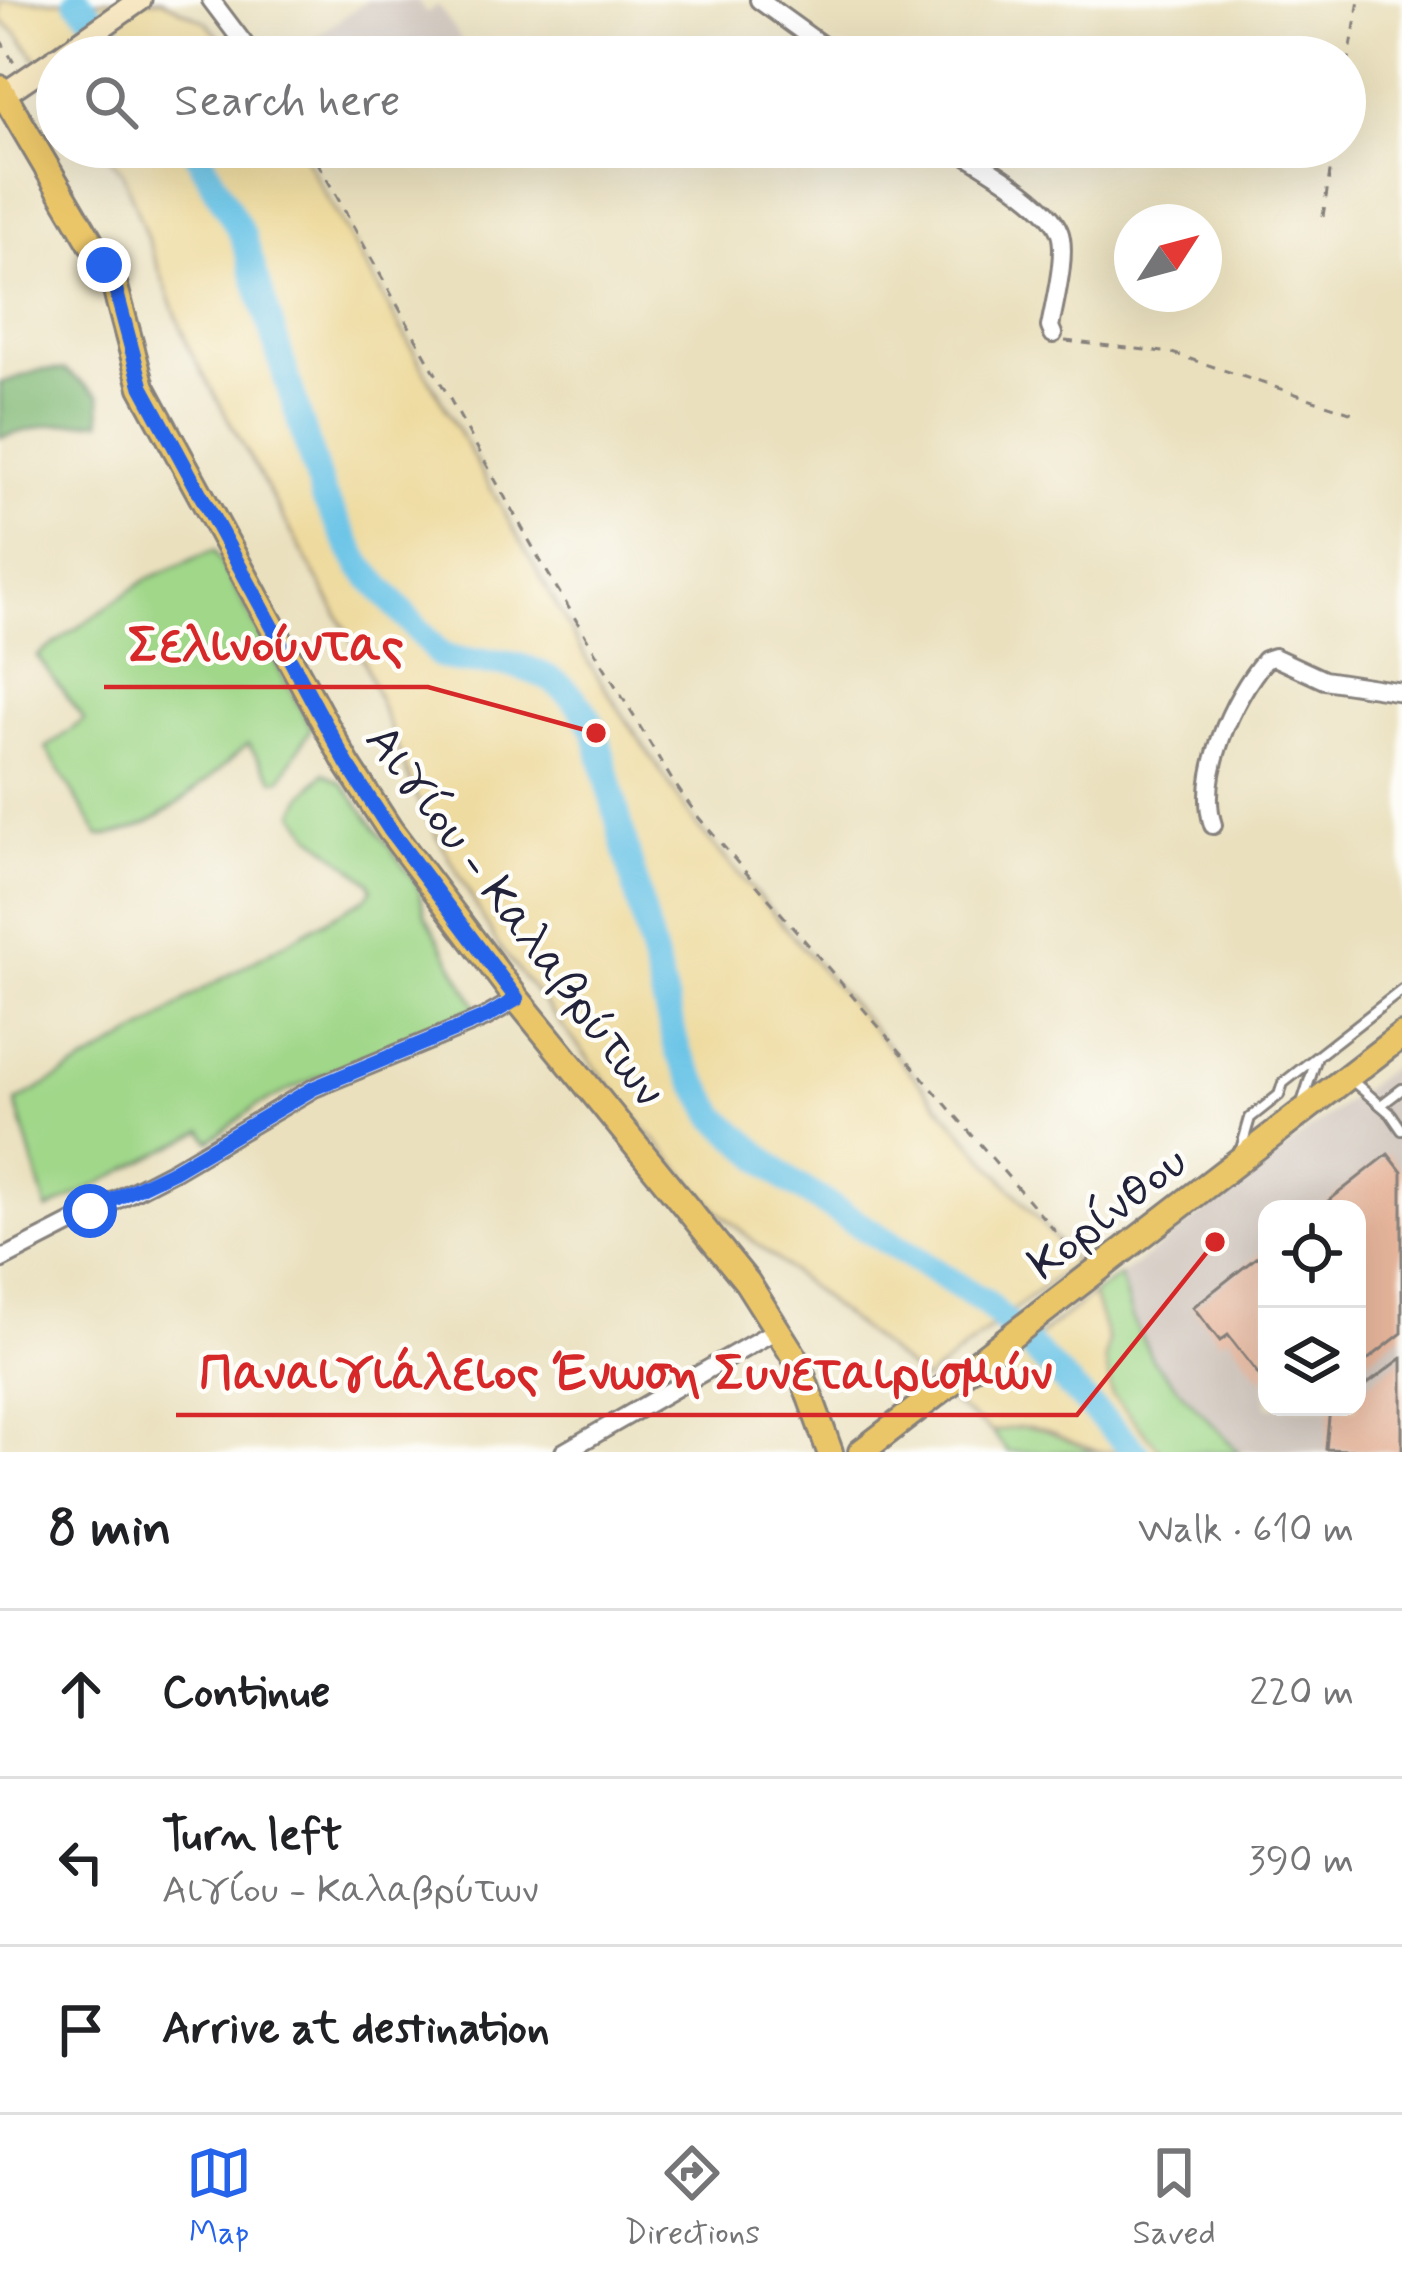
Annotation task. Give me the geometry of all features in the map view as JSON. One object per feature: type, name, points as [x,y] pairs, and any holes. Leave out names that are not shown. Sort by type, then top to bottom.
[{"type":"main road","points":[[89,36],[140,0]]},
{"type":"main road","points":[[7,89],[36,72]]},
{"type":"main road","name":"Αιγίου - Καλαβρύτων","points":[[7,89],[36,142]]},
{"type":"main road","name":"Αιγίου - Καλαβρύτων","points":[[51,168],[115,287],[142,387],[347,764],[390,830],[517,999],[747,1282],[797,1361],[830,1452]]},
{"type":"main road","name":"Κορίνθου","points":[[861,1452],[1402,1035]]},
{"type":"street","points":[[212,0],[239,36]]},
{"type":"street","points":[[760,0],[809,36]]},
{"type":"street","points":[[986,168],[1044,212],[1059,230],[1062,245],[1053,334]]},
{"type":"street","points":[[1213,825],[1209,813],[1216,750],[1265,660],[1274,657],[1324,680],[1402,692]]},
{"type":"street","points":[[0,1260],[173,1171],[314,1088],[486,1017],[517,999]]},
{"type":"street","points":[[564,1452],[778,1329]]},
{"type":"lane","points":[[1237,1163],[1250,1118],[1279,1095],[1283,1083],[1402,990]]},
{"type":"lane","points":[[1299,1115],[1317,1056]]},
{"type":"lane","points":[[1348,1077],[1402,1130]]},
{"type":"lane","points":[[1381,1105],[1402,1089]]},
{"type":"path","points":[[1353,36],[1359,0]]},
{"type":"path","points":[[0,39],[11,55],[7,89]]},
{"type":"path","points":[[321,168],[529,540],[672,780],[699,818],[1072,1251]]},
{"type":"path","points":[[1323,216],[1331,168]]},
{"type":"path","points":[[1053,334],[1072,343],[1172,353],[1356,415]]},
{"type":"shaded area","points":[[367,0],[417,0],[426,13],[438,5],[459,36],[318,36]]},
{"type":"shaded area","points":[[1402,1059],[1402,1452],[1239,1452],[1153,1361],[1132,1318],[1120,1276]]},
{"type":"green space","points":[[41,370],[65,370],[100,396],[101,421],[50,425],[0,437],[0,383]]},
{"type":"green space","points":[[214,550],[311,728],[281,779],[274,780],[248,744],[160,815],[141,826],[99,836],[46,748],[84,720],[37,656],[147,579]]},
{"type":"green space","points":[[324,773],[343,784],[418,886],[425,915],[477,1007],[255,1107],[210,1141],[203,1131],[47,1210],[16,1102],[372,890],[370,882],[312,836],[295,813]]},
{"type":"green space","points":[[1120,1276],[1132,1318],[1153,1361],[1239,1452],[1162,1452],[1112,1395],[1105,1359],[1108,1341],[1093,1294]]},
{"type":"green space","points":[[1038,1427],[1103,1452],[1008,1452],[992,1432]]},
{"type":"sand","points":[[0,0],[162,0],[206,22],[218,36],[36,36],[36,59],[0,20]]},
{"type":"sand","points":[[118,168],[311,168],[590,665],[697,826],[1075,1262],[924,1381],[722,1215],[639,1122],[499,947],[418,801],[364,662],[189,349]]},
{"type":"sand","points":[[1093,1294],[1108,1341],[1105,1359],[1112,1395],[1162,1452],[1104,1452],[1028,1428],[992,1432],[952,1403]]},
{"type":"building","points":[[1388,1154],[1402,1172],[1402,1333],[1366,1361],[1366,1200],[1329,1200]]},
{"type":"building","points":[[1258,1256],[1258,1374],[1228,1335],[1220,1341],[1193,1307]]},
{"type":"building","points":[[1402,1358],[1402,1452],[1326,1449],[1329,1416],[1366,1416],[1366,1385]]},
{"type":"waterway","points":[[77,0],[112,36]]},
{"type":"waterway","points":[[206,168],[243,236],[323,496],[360,565],[440,655],[537,673],[572,696],[589,719],[678,1052],[717,1118],[789,1181],[986,1303],[1136,1452]]},
{"type":"place","name":"Σελινούντας","points":[[596,733]]},
{"type":"place","name":"Παναιγιάλειος Ένωση Συνεταιρισμών","points":[[1215,1242]]},
{"type":"route","points":[[90,1211],[173,1171],[314,1088],[486,1017],[517,999],[390,830],[347,764],[142,387],[115,287],[104,265]]}]
